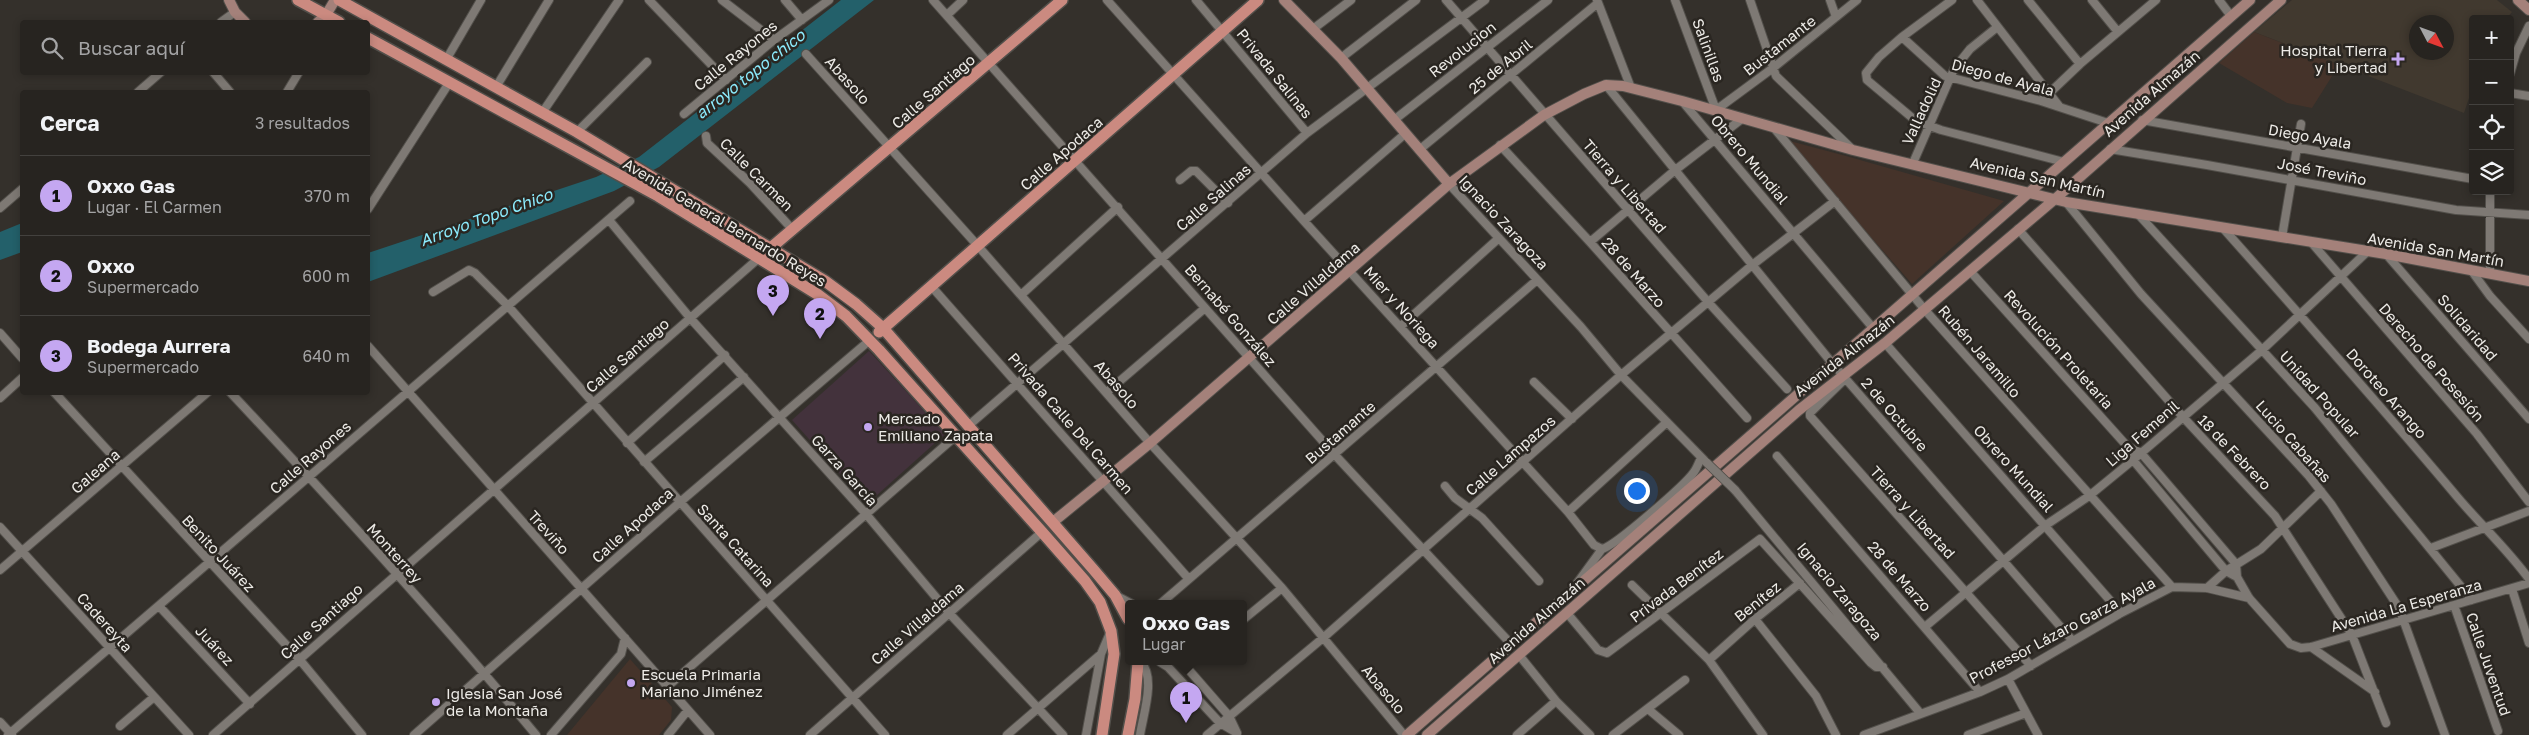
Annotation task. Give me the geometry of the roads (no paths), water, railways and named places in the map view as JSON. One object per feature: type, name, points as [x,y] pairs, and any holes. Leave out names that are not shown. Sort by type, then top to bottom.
[{"type":"main road","points":[[229,0],[235,12],[243,20]]},
{"type":"main road","points":[[298,0],[322,19],[334,0]]},
{"type":"main road","name":"Avenida General Bernardo Reyes","points":[[339,0],[577,132],[825,281],[856,304],[883,328],[1053,522],[1115,595],[1125,613]]},
{"type":"main road","name":"Calle Santiago","points":[[759,258],[1062,0]]},
{"type":"main road","name":"Calle Apodaca","points":[[870,340],[1258,0]]},
{"type":"main road","name":"Ignacio Zaragoza","points":[[1284,0],[1341,58],[1449,184]]},
{"type":"main road","name":"Avenida Almazán","points":[[1406,735],[2250,0]]},
{"type":"main road","name":"Avenida Almazán","points":[[1427,735],[1793,416],[1845,378],[2055,199],[2142,120],[2281,0]]},
{"type":"main road","points":[[2518,0],[2529,10]]},
{"type":"main road","name":"Avenida General Bernardo Reyes","points":[[370,39],[658,196],[828,302],[870,340],[1085,580],[1100,602],[1111,631],[1114,654],[1108,706],[1102,735]]},
{"type":"main road","name":"Avenida San Martín","points":[[1606,85],[1631,88],[1716,110],[1853,150],[1913,163],[2066,202],[2386,254],[2529,281]]},
{"type":"main road","name":"Calle Villaldama","points":[[1053,522],[1150,443],[1449,184],[1500,145],[1544,115],[1576,97],[1606,85]]},
{"type":"main road","points":[[1128,735],[1140,665]]},
{"type":"street","points":[[446,60],[481,0]]},
{"type":"street","points":[[496,87],[549,0]]},
{"type":"street","points":[[542,113],[620,0]]},
{"type":"street","points":[[650,0],[726,80]]},
{"type":"street","points":[[722,0],[774,40]]},
{"type":"street","points":[[785,0],[802,20]]},
{"type":"street","name":"Calle Rayones","points":[[684,114],[774,40],[829,0]]},
{"type":"street","name":"Bernabé González","points":[[934,0],[1335,455],[1511,644]]},
{"type":"street","points":[[947,14],[963,0]]},
{"type":"street","name":"Mier y Noriega","points":[[1107,0],[1598,547]]},
{"type":"street","points":[[1196,0],[1222,30]]},
{"type":"street","points":[[1313,29],[1350,0]]},
{"type":"street","points":[[1341,58],[1416,0]]},
{"type":"street","name":"Tierra y Libertad","points":[[1446,0],[1544,115],[1787,389]]},
{"type":"street","name":"Calle Salinas","points":[[968,426],[1307,133],[1485,0]]},
{"type":"street","name":"Revolucion","points":[[1394,120],[1548,0]]},
{"type":"street","name":"Salinillas","points":[[1676,0],[1716,110]]},
{"type":"street","points":[[1750,0],[1776,76],[1853,150]]},
{"type":"street","points":[[1830,0],[1836,17]]},
{"type":"street","name":"Bustamante","points":[[1716,110],[1773,68],[1857,0]]},
{"type":"street","points":[[1952,0],[1902,37],[1874,62],[1865,76],[1870,85],[1916,120],[1929,126],[2064,162]]},
{"type":"street","points":[[1977,0],[1996,28],[2059,106]]},
{"type":"street","points":[[2028,0],[2080,64]]},
{"type":"street","points":[[2092,0],[2118,32]]},
{"type":"street","points":[[2041,101],[2080,64],[2156,0]]},
{"type":"street","points":[[2219,0],[2231,16]]},
{"type":"street","points":[[1597,1],[1631,88]]},
{"type":"street","name":"25 de Abril","points":[[1420,150],[1597,1]]},
{"type":"street","points":[[224,20],[235,12]]},
{"type":"street","points":[[2514,60],[2529,26]]},
{"type":"street","name":"Valladolid","points":[[1913,163],[1954,69],[1970,49],[1996,28]]},
{"type":"street","name":"Privada Salinas","points":[[1222,30],[1307,133]]},
{"type":"street","name":"Diego de Ayala","points":[[1902,37],[1935,70],[1951,79],[2059,106],[2108,123]]},
{"type":"street","name":"Abasolo","points":[[806,54],[1063,342],[1150,443],[1282,588],[1406,735]]},
{"type":"street","points":[[577,132],[648,62]]},
{"type":"street","points":[[140,90],[158,75]]},
{"type":"street","points":[[216,75],[228,90]]},
{"type":"street","points":[[288,90],[297,75]]},
{"type":"street","points":[[370,206],[449,83]]},
{"type":"street","name":"2 de Octubre","points":[[1606,85],[1751,266],[1832,363],[2005,560],[2072,640]]},
{"type":"street","points":[[2514,94],[2529,96]]},
{"type":"street","name":"Obrero Mundial","points":[[1682,101],[1873,328]]},
{"type":"street","points":[[1590,242],[1674,171],[1743,118]]},
{"type":"street","name":"Diego Ayala","points":[[2142,120],[2469,178]]},
{"type":"street","points":[[2282,237],[2301,124]]},
{"type":"street","name":"Rubén Jaramillo","points":[[1774,128],[1925,310],[2172,587]]},
{"type":"street","points":[[1304,221],[1406,133]]},
{"type":"street","name":"Calle Carmen","points":[[706,136],[708,143],[750,182],[793,230]]},
{"type":"street","name":"28 de Marzo","points":[[1500,145],[1590,242],[1747,418]]},
{"type":"street","name":"José Treviño","points":[[2110,149],[2456,210],[2529,216]]},
{"type":"street","points":[[1180,180],[1191,171],[1196,171],[1228,203]]},
{"type":"street","name":"Ignacio Zaragoza","points":[[1449,184],[1621,375],[1703,460],[1735,490],[1920,713]]},
{"type":"street","points":[[0,208],[20,191]]},
{"type":"street","points":[[2490,195],[2490,274]]},
{"type":"street","name":"Calle Rayones","points":[[10,734],[630,201]]},
{"type":"street","name":"Calle Lampazos","points":[[1207,735],[1323,638],[1621,375],[1751,266],[1835,201]]},
{"type":"street","name":"Lucio Cabañas","points":[[2066,202],[2141,294],[2321,492],[2394,598],[2404,620],[2445,735]]},
{"type":"street","points":[[1021,295],[1118,207]]},
{"type":"street","name":"Unidad Popular","points":[[2138,214],[2362,462],[2472,600]]},
{"type":"street","name":"Garza García","points":[[609,220],[691,319],[866,514],[950,614],[1063,735]]},
{"type":"street","name":"Doroteo Arango","points":[[2222,227],[2302,315],[2485,528],[2514,558],[2529,579]]},
{"type":"street","name":"18 de Febrero","points":[[2018,229],[2182,417],[2262,500],[2283,528],[2352,635],[2386,723]]},
{"type":"street","points":[[1400,327],[1499,238]]},
{"type":"street","name":"Derecho de Posesión","points":[[2311,242],[2340,278],[2477,434],[2529,502]]},
{"type":"street","name":"Liga Femenil","points":[[1926,626],[2046,525],[2089,496],[2133,460],[2302,315],[2368,251]]},
{"type":"street","name":"Solidaridad","points":[[2386,254],[2529,419]]},
{"type":"street","name":"Calle Santiago","points":[[213,735],[759,258]]},
{"type":"street","name":"Santa Catarina","points":[[433,292],[469,270],[475,273],[508,306],[679,503],[885,735]]},
{"type":"street","points":[[2471,270],[2490,296],[2529,339]]},
{"type":"street","name":"Revolución Proletaria","points":[[1970,271],[2127,446],[2133,460],[2226,571],[2237,577]]},
{"type":"street","name":"Bustamante","points":[[1164,600],[1537,280]]},
{"type":"street","name":"Privada Calle Del Carmen","points":[[932,287],[1188,578]]},
{"type":"street","points":[[1107,392],[1205,308]]},
{"type":"street","points":[[0,334],[20,356]]},
{"type":"street","name":"Calle Apodaca","points":[[419,733],[484,673],[679,503],[870,340]]},
{"type":"street","name":"Obrero Mundial","points":[[1885,343],[2121,613]]},
{"type":"street","name":"Treviño","points":[[370,348],[710,735]]},
{"type":"street","points":[[627,443],[725,355]]},
{"type":"street","points":[[644,462],[744,376]]},
{"type":"street","name":"Tierra y Libertad","points":[[1845,378],[1810,413],[1810,416],[2031,666]]},
{"type":"street","points":[[0,398],[20,380]]},
{"type":"street","points":[[1534,382],[1572,419]]},
{"type":"street","name":"Benito Juárez","points":[[57,395],[300,660],[362,735]]},
{"type":"street","name":"Galeana","points":[[0,570],[205,395]]},
{"type":"street","name":"Monterrey","points":[[233,395],[309,476],[484,673],[536,735]]},
{"type":"street","points":[[1568,512],[1668,422]]},
{"type":"street","points":[[668,686],[768,602],[956,436]]},
{"type":"street","name":"Revolución Proletaria","points":[[2127,446],[2141,453],[2236,564]]},
{"type":"street","name":"28 de Marzo","points":[[1777,456],[1926,626],[1980,692]]},
{"type":"street","points":[[1571,592],[1598,547],[1627,533],[1693,473],[1703,460]]},
{"type":"street","points":[[1445,486],[1455,498],[1482,518],[1539,581]]},
{"type":"street","points":[[2207,588],[2226,571],[2261,549],[2321,492]]},
{"type":"street","points":[[2431,548],[2529,510]]},
{"type":"street","name":"Cadereyta","points":[[0,527],[189,735]]},
{"type":"street","name":"Calle Villaldama","points":[[810,735],[1042,532]]},
{"type":"street","name":"Privada Benítez","points":[[1567,613],[1598,650],[1604,654],[1611,652],[1760,539],[1800,584]]},
{"type":"street","points":[[2236,564],[2237,577],[2249,598]]},
{"type":"street","name":"Avenida La Esperanza","points":[[2249,598],[2290,644],[2301,648],[2311,647],[2529,583]]},
{"type":"street","name":"Benítez","points":[[1709,660],[1755,619],[1800,584],[1871,663],[1876,667],[1883,667]]},
{"type":"street","points":[[1632,585],[1709,660],[1763,735]]},
{"type":"street","name":"Professor Lázaro Garza Ayala","points":[[1864,735],[1980,692],[2008,679],[2072,640],[2172,587],[2207,588],[2249,598]]},
{"type":"street","points":[[1247,617],[1282,588]]},
{"type":"street","points":[[2512,589],[2529,643]]},
{"type":"street","points":[[1115,595],[1125,600]]},
{"type":"street","name":"Calle Juventud","points":[[2454,605],[2498,731]]},
{"type":"street","name":"Juárez","points":[[159,606],[250,704]]},
{"type":"street","points":[[1755,619],[1816,696],[1836,735]]},
{"type":"street","points":[[1086,735],[1101,654],[1111,631]]},
{"type":"street","points":[[551,735],[621,654],[625,638]]},
{"type":"street","points":[[2311,647],[2375,692]]},
{"type":"street","points":[[1007,735],[1101,654]]},
{"type":"street","points":[[1519,655],[1556,701],[1590,735]]},
{"type":"street","points":[[1140,735],[1148,682],[1144,665]]},
{"type":"street","points":[[1165,665],[1220,723],[1237,734]]},
{"type":"street","points":[[1189,665],[1229,716],[1237,734]]},
{"type":"street","points":[[2008,679],[2038,735]]},
{"type":"street","points":[[1613,735],[1686,680]]},
{"type":"street","points":[[120,726],[154,696]]},
{"type":"street","points":[[1517,735],[1556,701]]},
{"type":"street","points":[[1648,709],[1679,735]]},
{"type":"street","points":[[668,735],[688,710]]},
{"type":"street","points":[[1968,735],[2026,713]]},
{"type":"street","points":[[0,722],[10,734]]},
{"type":"street","points":[[1890,726],[1894,735]]},
{"type":"water","points":[[841,0],[874,0],[659,167],[614,191],[370,281],[370,252],[596,177],[639,157]]},
{"type":"water","points":[[20,224],[20,253],[0,260],[0,232]]},
{"type":"place","name":"Hospital Tierra y Libertad","points":[[2398,59]]},
{"type":"place","name":"Bodega Aurrera","points":[[773,316]]},
{"type":"place","name":"Oxxo","points":[[820,339]]},
{"type":"place","name":"Mercado Emiliano Zapata","points":[[868,427]]},
{"type":"place","name":"Escuela Primaria Mariano Jiménez","points":[[631,683]]},
{"type":"place","name":"Iglesia San José de la Montaña","points":[[436,702]]},
{"type":"place","name":"Oxxo Gas","points":[[1186,723]]},
{"type":"water label","name":"arroyo topo chico","points":[[750,74]]},
{"type":"water label","name":"Arroyo Topo Chico","points":[[486,217]]}]
